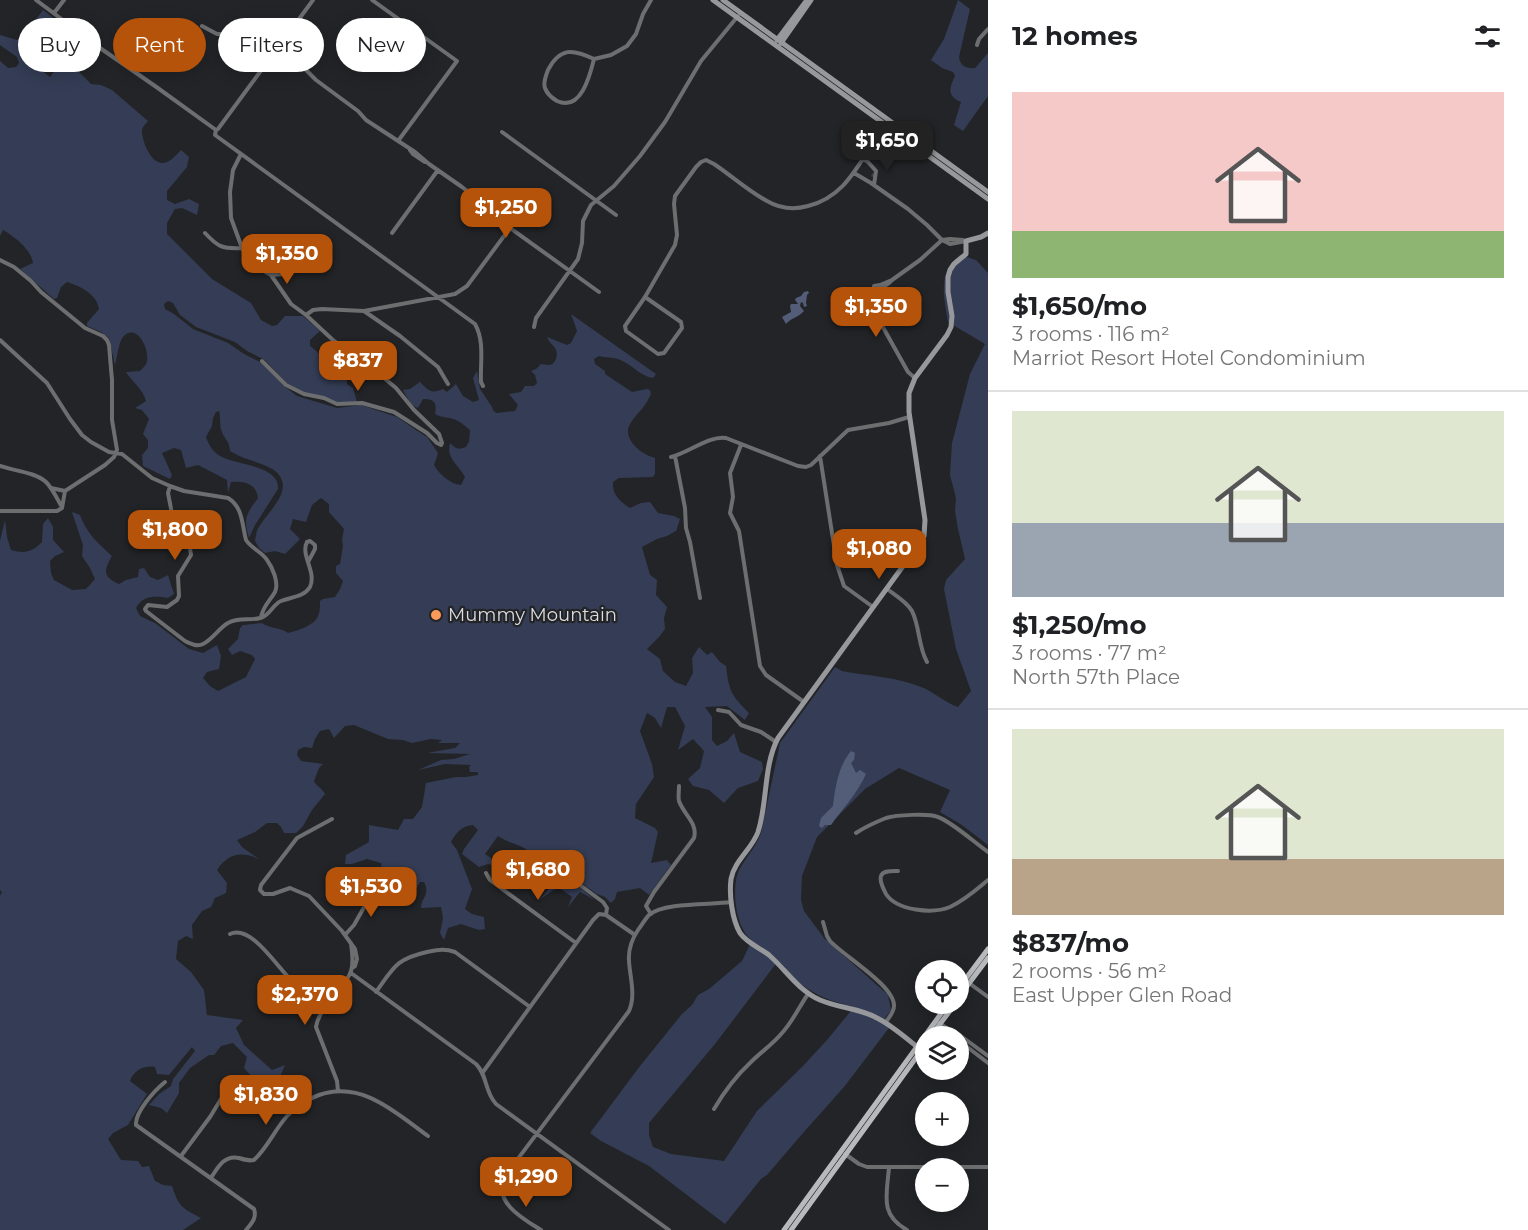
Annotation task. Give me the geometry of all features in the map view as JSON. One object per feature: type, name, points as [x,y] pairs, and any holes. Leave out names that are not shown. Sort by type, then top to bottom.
[{"type":"main road","points":[[969,979],[988,949]]},
{"type":"main road","points":[[969,980],[988,958]]},
{"type":"main road","points":[[936,1026],[942,1014]]},
{"type":"main road","points":[[935,1026],[946,1014]]},
{"type":"main road","points":[[791,1230],[915,1054]]},
{"type":"main road","points":[[784,1230],[844,1153]]},
{"type":"street","points":[[36,0],[155,86],[241,154],[472,321],[477,328],[482,352],[481,382],[483,386]]},
{"type":"street","points":[[54,14],[64,0]]},
{"type":"street","points":[[300,18],[313,0]]},
{"type":"street","points":[[372,0],[457,61],[398,141]]},
{"type":"street","points":[[594,59],[589,78],[575,100],[561,103],[552,99],[544,86],[555,59],[566,51],[580,52],[594,59],[611,55],[627,46],[636,34],[651,0]]},
{"type":"street","points":[[713,0],[904,131],[988,199]]},
{"type":"street","points":[[723,0],[738,15]]},
{"type":"street","points":[[778,43],[809,0]]},
{"type":"street","points":[[534,327],[536,318],[578,259],[584,221],[591,205],[614,186],[640,156],[665,122],[701,61],[738,15]]},
{"type":"street","points":[[977,45],[988,29]]},
{"type":"street","points":[[778,43],[879,120],[988,192]]},
{"type":"street","points":[[215,132],[259,72]]},
{"type":"street","points":[[308,72],[364,118],[478,199],[510,228],[599,292]]},
{"type":"street","points":[[879,120],[884,120],[904,131]]},
{"type":"street","points":[[502,132],[616,215]]},
{"type":"street","points":[[645,297],[682,325],[662,354],[658,354],[625,328],[675,245],[677,235],[674,199],[701,162],[710,161],[768,202],[791,208],[809,206],[827,199],[841,189],[880,133]]},
{"type":"street","points":[[241,154],[233,170],[230,192],[231,218],[247,257],[257,267],[271,275],[291,304],[334,341],[396,388],[414,410],[439,434],[442,443],[441,445],[437,443],[427,433],[394,412],[362,403],[337,404],[324,398],[304,394],[286,385],[262,361]]},
{"type":"street","points":[[862,159],[876,171],[873,184]]},
{"type":"street","points":[[872,166],[873,184]]},
{"type":"street","points":[[392,233],[438,170]]},
{"type":"street","points":[[854,173],[908,209],[942,240]]},
{"type":"street","points":[[306,315],[313,310],[322,309],[364,311],[455,294],[467,286],[510,228]]},
{"type":"street","points":[[205,233],[214,243],[226,249],[242,248]]},
{"type":"street","points":[[915,378],[908,372],[870,304],[874,288],[878,290],[889,283],[942,240],[950,238],[966,241],[988,233]]},
{"type":"street","points":[[915,1045],[867,1013],[830,1004],[808,994],[770,957],[747,940],[737,926],[732,902],[732,877],[737,865],[758,833],[769,764],[776,742],[887,589],[921,540],[926,527],[908,399],[915,378],[951,327],[948,277],[952,266],[966,254],[966,241]]},
{"type":"street","points":[[0,260],[14,267],[32,281],[41,292],[85,328],[107,340],[111,360],[112,420],[116,453],[105,465],[65,491],[51,488]]},
{"type":"street","points":[[271,275],[285,274],[299,269]]},
{"type":"street","points":[[364,311],[438,367],[448,384]]},
{"type":"street","points":[[0,340],[47,383],[82,435],[96,445],[109,452],[122,454],[152,478],[170,486],[183,491],[228,498],[237,505],[246,540],[267,560],[277,584],[261,618]]},
{"type":"street","points":[[699,598],[686,528],[685,508],[673,457],[719,437],[801,467],[809,466],[848,430],[909,417]]},
{"type":"street","points":[[741,445],[730,470],[734,496],[730,513],[739,531],[760,666],[766,675],[804,702]]},
{"type":"street","points":[[820,456],[837,565],[843,586],[873,608]]},
{"type":"street","points":[[0,466],[40,478],[51,488],[62,508]]},
{"type":"street","points":[[170,486],[168,493],[173,519],[190,548],[190,555],[178,576],[179,596],[177,600],[167,606],[148,605],[145,609],[185,641],[196,645],[205,643],[231,621],[261,618],[282,601],[307,591],[312,578],[308,562],[305,547],[310,541],[315,545],[315,549],[308,562]]},
{"type":"street","points":[[0,511],[57,511],[62,508],[65,491]]},
{"type":"street","points":[[887,589],[911,610],[922,654],[927,662]]},
{"type":"street","points":[[718,710],[729,712],[741,725],[761,732],[776,742]]},
{"type":"street","points":[[651,914],[646,906],[694,838],[696,830],[679,800],[679,786]]},
{"type":"street","points":[[856,833],[889,817],[937,816],[988,852]]},
{"type":"street","points":[[332,819],[297,838],[261,885],[260,890],[264,894],[273,894],[290,888],[301,891],[314,900],[355,949],[357,960],[355,966],[320,1015],[316,1027],[337,1081],[338,1091]]},
{"type":"street","points":[[561,871],[603,902],[607,908],[606,915]]},
{"type":"street","points":[[898,871],[886,872],[881,876],[881,881],[886,895],[894,903],[911,909],[948,908],[972,894],[988,880]]},
{"type":"street","points":[[486,873],[490,879],[576,943]]},
{"type":"street","points":[[345,935],[354,925],[376,886]]},
{"type":"street","points":[[541,1230],[516,1214],[503,1194],[503,1180],[629,1011],[633,999],[629,955],[635,935],[651,914],[661,909],[732,902]]},
{"type":"street","points":[[483,1072],[597,915],[606,915],[635,935]]},
{"type":"street","points":[[823,922],[830,941],[880,982],[892,996],[894,1008],[885,1023]]},
{"type":"street","points":[[230,934],[242,932],[248,935],[292,981],[332,999]]},
{"type":"street","points":[[376,992],[402,960],[445,949],[454,952],[530,1007]]},
{"type":"street","points":[[351,970],[376,992],[476,1064],[483,1072],[487,1089],[493,1100],[669,1230]]},
{"type":"street","points":[[969,983],[988,997]]},
{"type":"street","points":[[714,1109],[744,1069],[788,1026],[808,994]]},
{"type":"street","points":[[938,1022],[944,1026]]},
{"type":"street","points":[[969,1045],[988,1063]]},
{"type":"street","points":[[969,1046],[988,1056]]},
{"type":"street","points":[[165,1082],[138,1114],[136,1125],[254,1209],[256,1215],[246,1230]]},
{"type":"street","points":[[181,1156],[210,1117],[229,1086],[234,1083]]},
{"type":"street","points":[[211,1178],[225,1160],[232,1157],[254,1160],[297,1107],[316,1096],[338,1091],[371,1097],[428,1136]]},
{"type":"street","points":[[844,1153],[863,1166],[988,1167]]},
{"type":"street","points":[[889,1167],[888,1211],[894,1221],[907,1230]]},
{"type":"shaded area","points":[[958,0],[970,9],[959,57],[962,65],[975,68],[988,53],[988,96],[963,131],[954,125],[961,102],[953,97],[950,91],[955,76],[953,72],[931,60],[944,39]]},
{"type":"shaded area","points":[[43,10],[53,18],[37,18]]},
{"type":"shaded area","points":[[0,35],[17,40],[18,60],[0,45]]},
{"type":"shaded area","points":[[0,61],[8,68],[16,67],[18,64],[18,72],[44,72],[50,77],[54,72],[79,72],[91,84],[112,90],[148,121],[142,130],[143,137],[154,159],[162,163],[168,162],[181,150],[189,157],[187,167],[167,191],[167,200],[175,204],[189,199],[199,204],[197,215],[182,208],[175,209],[167,223],[167,234],[212,279],[251,303],[261,320],[272,326],[277,325],[285,316],[303,316],[320,331],[310,340],[310,346],[324,358],[330,360],[340,356],[352,360],[353,363],[347,368],[347,384],[353,388],[357,402],[338,403],[305,393],[288,384],[265,360],[235,342],[196,327],[180,315],[173,303],[168,301],[164,304],[165,309],[193,329],[228,343],[262,363],[297,396],[337,408],[361,405],[397,417],[427,437],[438,453],[434,465],[449,481],[461,485],[465,477],[451,457],[450,443],[457,448],[466,447],[470,430],[456,420],[435,414],[436,407],[433,401],[423,399],[418,408],[415,407],[403,390],[410,389],[420,382],[430,391],[443,389],[447,392],[456,384],[463,396],[473,402],[479,400],[473,378],[477,371],[480,389],[493,410],[496,413],[515,411],[518,405],[509,394],[521,392],[525,386],[534,386],[537,383],[531,371],[541,364],[551,365],[556,360],[556,350],[547,337],[567,345],[571,343],[577,331],[571,314],[656,374],[653,378],[648,377],[616,358],[599,356],[594,359],[595,364],[605,371],[605,374],[632,392],[647,389],[651,394],[631,423],[628,435],[636,447],[646,455],[655,458],[655,474],[653,477],[619,478],[613,482],[615,494],[630,508],[650,502],[658,513],[680,519],[676,531],[642,547],[650,575],[657,580],[656,595],[667,607],[664,618],[665,629],[647,649],[660,659],[663,671],[675,682],[686,686],[693,673],[692,658],[699,647],[707,655],[712,652],[726,666],[732,692],[749,713],[745,720],[727,706],[705,707],[712,717],[712,740],[717,746],[727,741],[734,733],[740,752],[762,762],[763,769],[758,781],[738,788],[724,803],[709,790],[693,786],[688,779],[700,768],[704,751],[693,739],[678,750],[685,726],[675,707],[667,707],[661,728],[655,718],[647,713],[640,731],[652,764],[654,777],[636,804],[635,818],[655,828],[658,832],[651,863],[667,860],[671,865],[649,895],[640,888],[617,892],[611,903],[563,870],[561,872],[595,900],[580,892],[568,907],[572,897],[558,887],[539,900],[554,883],[539,866],[534,856],[524,848],[498,836],[485,854],[491,858],[492,865],[479,867],[462,854],[478,830],[473,825],[459,830],[451,842],[457,850],[472,889],[465,909],[472,914],[484,917],[485,929],[479,930],[461,924],[448,928],[444,940],[440,933],[443,918],[441,907],[421,908],[426,893],[424,882],[420,882],[412,896],[387,870],[381,879],[374,877],[382,869],[381,863],[367,859],[345,864],[346,855],[369,842],[369,825],[398,830],[404,819],[413,819],[422,807],[426,783],[478,775],[478,772],[470,772],[471,765],[445,764],[418,770],[441,760],[470,754],[427,753],[455,748],[460,743],[438,743],[442,740],[431,739],[412,743],[388,739],[354,725],[345,726],[334,738],[329,729],[320,731],[312,748],[304,747],[298,750],[297,755],[301,761],[323,764],[314,781],[325,794],[296,833],[284,833],[277,823],[267,823],[255,832],[237,840],[242,847],[259,859],[241,854],[221,864],[217,870],[227,883],[226,893],[215,898],[211,907],[202,911],[192,925],[193,939],[186,936],[178,941],[176,959],[191,972],[204,990],[207,1015],[243,1020],[236,1028],[244,1045],[272,1070],[285,1065],[277,1084],[266,1090],[244,1068],[247,1057],[233,1043],[221,1046],[214,1055],[209,1055],[190,1068],[179,1083],[179,1093],[167,1113],[161,1108],[149,1105],[171,1086],[173,1079],[195,1051],[192,1047],[169,1075],[157,1074],[155,1067],[140,1069],[134,1074],[130,1081],[147,1094],[128,1125],[113,1133],[108,1139],[121,1160],[138,1161],[142,1167],[149,1166],[155,1181],[172,1186],[182,1206],[201,1218],[183,1230],[0,1230],[0,896],[2,892],[0,890],[0,541],[5,520],[11,550],[24,552],[31,550],[42,542],[43,524],[48,518],[53,527],[53,540],[64,552],[50,561],[54,580],[72,590],[86,589],[95,579],[82,556],[83,545],[72,512],[80,515],[97,542],[112,556],[106,573],[113,581],[119,584],[138,577],[139,569],[144,568],[150,577],[158,580],[168,575],[174,594],[168,598],[146,599],[136,608],[140,616],[155,623],[189,649],[203,653],[217,645],[221,656],[219,669],[207,672],[203,678],[218,691],[246,677],[255,659],[252,655],[240,651],[232,655],[228,649],[238,639],[240,628],[243,625],[262,623],[288,633],[296,631],[310,625],[316,619],[320,601],[335,597],[343,581],[336,573],[336,566],[340,564],[344,529],[329,512],[329,504],[321,498],[312,505],[306,522],[293,519],[290,529],[300,539],[285,554],[275,551],[265,553],[259,548],[255,541],[257,530],[279,499],[283,484],[274,470],[230,451],[221,430],[219,411],[213,418],[212,426],[206,437],[213,450],[227,459],[264,470],[277,481],[278,489],[249,538],[246,526],[247,517],[258,498],[252,486],[231,482],[228,493],[227,480],[198,465],[186,468],[181,450],[174,448],[162,453],[172,475],[170,479],[143,466],[142,455],[148,448],[148,440],[143,434],[149,419],[142,410],[135,408],[146,401],[140,389],[126,372],[140,371],[146,364],[147,352],[142,340],[133,333],[128,333],[123,337],[115,365],[109,338],[87,326],[99,309],[95,299],[82,288],[67,282],[54,299],[20,269],[33,263],[26,248],[3,230],[0,236]]},
{"type":"shaded area","points":[[960,255],[976,260],[988,273],[988,845],[940,812],[950,790],[899,768],[865,789],[817,837],[802,876],[801,900],[804,911],[824,938],[888,995],[891,1010],[885,1018],[892,1024],[844,1087],[761,1179],[725,1224],[649,1166],[590,1133],[640,1066],[698,995],[709,989],[742,961],[752,940],[745,932],[738,916],[735,900],[737,876],[761,833],[780,743],[835,667],[842,671],[912,684],[958,707],[971,691],[956,649],[944,589],[946,580],[965,559],[955,511],[956,498],[950,475],[952,443],[970,374],[985,344],[948,322],[944,286],[945,277],[953,261]],"holes":[[[778,961],[808,989],[829,1000],[852,1006],[850,1012],[802,1067],[757,1111],[724,1161],[671,1154],[653,1147],[649,1135],[649,1123],[715,1044]]]},
{"type":"shaded area","points":[[808,291],[807,306],[804,307],[801,302],[800,306],[804,311],[786,324],[782,317],[791,312],[791,304],[798,304],[796,298]]},
{"type":"shaded area","points":[[851,751],[855,753],[851,763],[856,773],[860,770],[866,774],[831,825],[825,825],[822,828],[819,826],[821,818],[833,806],[836,784]]},
{"type":"place","name":"Mummy Mountain","points":[[436,615]]}]
